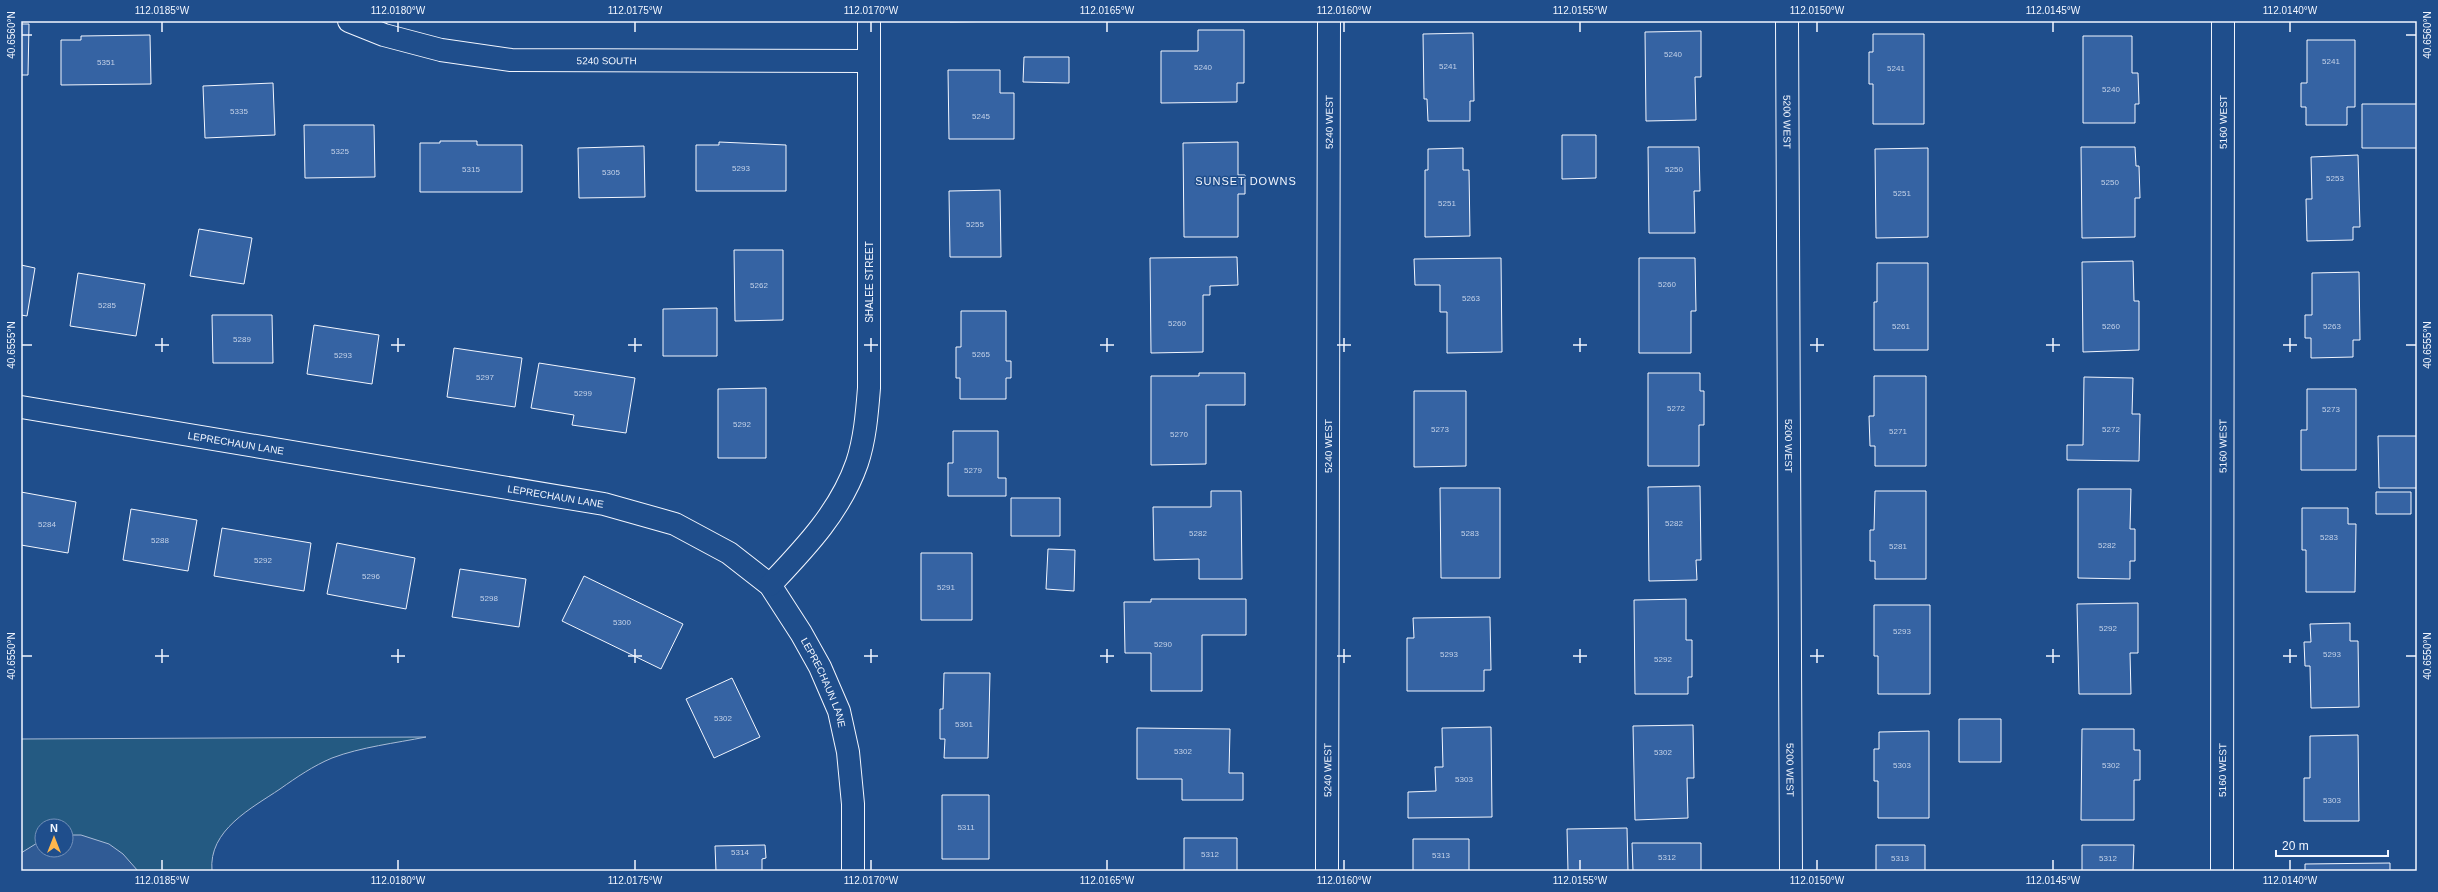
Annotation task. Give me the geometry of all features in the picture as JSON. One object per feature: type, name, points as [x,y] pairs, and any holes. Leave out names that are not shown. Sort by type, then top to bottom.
[{"type":"street","name":"5240 SOUTH","points":[[349,21],[384,35],[441,50],[511,60],[869,61]]},
{"type":"street","name":"SHALEE STREET","points":[[770,585],[808,545],[836,506],[857,464],[866,428],[869,388],[869,21]]},
{"type":"street","name":"5240 WEST","points":[[1327,871],[1329,21]]},
{"type":"street","name":"5200 WEST","points":[[1787,21],[1791,871]]},
{"type":"street","name":"5160 WEST","points":[[2222,21],[2222,871]]},
{"type":"street","name":"LEPRECHAUN LANE","points":[[21,407],[604,504],[675,524],[729,553],[770,585],[802,633],[820,667],[839,711],[848,752],[853,804],[853,871]]},
{"type":"shaded area","points":[[426,737],[343,754],[325,761],[305,772],[245,812],[224,832],[217,844],[213,856],[212,871],[21,871],[21,739]]},
{"type":"shaded area","points":[[74,835],[81,835],[109,844],[123,854],[138,871],[21,871],[21,853],[34,845],[34,858],[74,858]]},
{"type":"building","points":[[950,21],[1004,21],[950,22]]},
{"type":"building","points":[[21,24],[29,24],[28,75],[21,75]]},
{"type":"building","points":[[1198,30],[1244,30],[1244,83],[1237,83],[1237,102],[1161,103],[1161,51],[1198,51]]},
{"type":"building","points":[[1701,31],[1701,77],[1695,77],[1696,120],[1646,121],[1645,32]]},
{"type":"building","points":[[1473,33],[1474,101],[1470,101],[1470,121],[1428,121],[1427,99],[1424,99],[1423,34]]},
{"type":"building","points":[[1873,34],[1924,34],[1924,124],[1873,124],[1873,84],[1869,84],[1869,52],[1873,52]]},
{"type":"building","points":[[150,35],[151,84],[61,85],[61,40],[81,40],[81,36]]},
{"type":"building","points":[[2083,36],[2132,36],[2132,73],[2138,73],[2139,104],[2135,104],[2135,123],[2083,123]]},
{"type":"building","points":[[2307,40],[2355,40],[2355,107],[2347,107],[2347,125],[2306,125],[2306,107],[2301,107],[2301,83],[2307,83]]},
{"type":"building","points":[[1024,57],[1069,57],[1069,83],[1023,82]]},
{"type":"building","points":[[948,70],[1000,70],[1000,93],[1014,93],[1014,139],[949,139]]},
{"type":"building","points":[[273,83],[275,135],[205,138],[203,86]]},
{"type":"building","points":[[2362,104],[2417,104],[2417,148],[2362,148]]},
{"type":"building","points":[[304,125],[374,125],[375,177],[305,178]]},
{"type":"building","points":[[1562,135],[1596,135],[1596,178],[1562,179]]},
{"type":"building","points":[[440,141],[477,141],[477,145],[522,145],[522,192],[420,192],[420,143],[440,143]]},
{"type":"building","points":[[719,142],[786,145],[786,191],[696,191],[696,145],[719,145]]},
{"type":"building","points":[[1238,142],[1238,175],[1245,175],[1245,194],[1238,194],[1238,237],[1184,237],[1183,143]]},
{"type":"building","points":[[644,146],[645,197],[579,198],[578,148]]},
{"type":"building","points":[[1648,147],[1699,147],[1700,191],[1694,191],[1695,233],[1649,233]]},
{"type":"building","points":[[2081,147],[2135,147],[2136,166],[2139,166],[2140,198],[2135,198],[2135,237],[2082,238]]},
{"type":"building","points":[[1463,148],[1463,170],[1469,170],[1470,236],[1425,237],[1425,170],[1428,170],[1428,149]]},
{"type":"building","points":[[1928,148],[1928,237],[1876,238],[1875,149]]},
{"type":"building","points":[[2358,155],[2360,227],[2353,227],[2353,240],[2307,241],[2306,199],[2312,199],[2311,157]]},
{"type":"building","points":[[1000,190],[1001,257],[950,257],[949,191]]},
{"type":"building","points":[[199,229],[252,238],[244,284],[190,276]]},
{"type":"building","points":[[734,250],[783,250],[783,320],[735,321]]},
{"type":"building","points":[[1237,257],[1238,285],[1210,286],[1210,295],[1203,295],[1203,352],[1151,353],[1150,258]]},
{"type":"building","points":[[1501,258],[1502,352],[1447,353],[1447,312],[1440,312],[1440,285],[1415,285],[1414,259]]},
{"type":"building","points":[[1639,258],[1695,258],[1696,311],[1691,311],[1691,353],[1639,353]]},
{"type":"building","points":[[2133,261],[2134,301],[2139,301],[2139,350],[2083,352],[2082,262]]},
{"type":"building","points":[[1877,263],[1928,263],[1928,350],[1874,350],[1874,302],[1877,302]]},
{"type":"building","points":[[21,265],[35,268],[27,316],[21,315]]},
{"type":"building","points":[[2359,272],[2360,340],[2353,340],[2353,357],[2311,358],[2311,338],[2305,338],[2305,315],[2312,315],[2312,273]]},
{"type":"building","points":[[78,273],[145,284],[136,336],[70,326]]},
{"type":"building","points":[[717,308],[717,356],[663,356],[663,309]]},
{"type":"building","points":[[961,311],[1006,311],[1006,361],[1011,361],[1011,378],[1006,378],[1006,399],[960,399],[960,378],[956,378],[956,347],[961,347]]},
{"type":"building","points":[[212,315],[272,315],[273,363],[213,363]]},
{"type":"building","points":[[314,325],[379,335],[372,384],[307,374]]},
{"type":"building","points":[[454,348],[522,358],[515,407],[447,397]]},
{"type":"building","points":[[539,363],[635,378],[626,433],[572,425],[574,415],[531,408]]},
{"type":"building","points":[[1199,373],[1245,373],[1245,405],[1206,405],[1206,464],[1151,465],[1151,376],[1199,376]]},
{"type":"building","points":[[1648,373],[1700,373],[1700,391],[1704,391],[1704,425],[1699,425],[1699,466],[1648,466]]},
{"type":"building","points":[[1874,376],[1926,376],[1926,466],[1875,466],[1875,446],[1870,446],[1869,416],[1874,416]]},
{"type":"building","points":[[2084,377],[2133,378],[2132,414],[2140,414],[2139,461],[2067,460],[2067,445],[2083,445]]},
{"type":"building","points":[[766,388],[766,458],[718,458],[718,389]]},
{"type":"building","points":[[2307,389],[2356,389],[2356,470],[2301,470],[2301,430],[2307,430]]},
{"type":"building","points":[[1414,391],[1466,391],[1466,466],[1414,467]]},
{"type":"building","points":[[953,431],[998,431],[998,478],[1006,478],[1006,496],[948,496],[948,463],[953,463]]},
{"type":"building","points":[[2378,436],[2417,436],[2417,488],[2379,488]]},
{"type":"building","points":[[1700,486],[1701,560],[1696,560],[1697,580],[1649,581],[1648,487]]},
{"type":"building","points":[[1440,488],[1500,488],[1500,578],[1441,578]]},
{"type":"building","points":[[2078,489],[2131,489],[2130,529],[2135,529],[2135,561],[2130,561],[2130,579],[2078,578]]},
{"type":"building","points":[[1211,491],[1241,491],[1242,579],[1199,579],[1199,559],[1154,560],[1153,507],[1211,507]]},
{"type":"building","points":[[1875,491],[1926,491],[1926,579],[1875,579],[1875,561],[1870,561],[1870,530],[1874,530]]},
{"type":"building","points":[[21,492],[76,502],[68,553],[21,545]]},
{"type":"building","points":[[2376,492],[2411,492],[2411,514],[2376,514]]},
{"type":"building","points":[[1011,498],[1060,498],[1060,536],[1011,536]]},
{"type":"building","points":[[2302,508],[2348,508],[2348,524],[2356,524],[2355,592],[2306,592],[2306,550],[2302,550]]},
{"type":"building","points":[[131,509],[197,520],[188,571],[123,560]]},
{"type":"building","points":[[222,528],[311,543],[304,591],[214,576]]},
{"type":"building","points":[[337,543],[415,558],[406,609],[327,594]]},
{"type":"building","points":[[1048,549],[1075,550],[1074,591],[1046,589]]},
{"type":"building","points":[[921,553],[972,553],[972,620],[921,620]]},
{"type":"building","points":[[460,569],[526,579],[519,627],[452,617]]},
{"type":"building","points":[[584,576],[683,624],[661,669],[562,621]]},
{"type":"building","points":[[1151,599],[1246,599],[1246,635],[1202,635],[1202,691],[1151,691],[1151,653],[1125,653],[1124,602],[1151,602]]},
{"type":"building","points":[[1686,599],[1686,640],[1692,640],[1692,677],[1688,677],[1688,694],[1635,694],[1634,600]]},
{"type":"building","points":[[2138,603],[2138,653],[2130,653],[2131,694],[2079,694],[2077,604]]},
{"type":"building","points":[[1874,605],[1930,605],[1930,694],[1878,694],[1878,656],[1874,656]]},
{"type":"building","points":[[1490,617],[1491,670],[1484,670],[1484,691],[1407,691],[1407,638],[1414,638],[1413,618]]},
{"type":"building","points":[[2350,623],[2350,641],[2358,641],[2359,707],[2311,708],[2310,666],[2305,666],[2304,642],[2311,642],[2310,624]]},
{"type":"building","points":[[944,673],[990,673],[988,758],[944,758],[945,739],[940,739],[940,709],[943,709]]},
{"type":"building","points":[[732,678],[760,737],[714,758],[686,699]]},
{"type":"building","points":[[1959,719],[2001,719],[2001,762],[1959,762]]},
{"type":"building","points":[[1693,725],[1694,778],[1687,778],[1688,818],[1635,820],[1633,726]]},
{"type":"building","points":[[1491,727],[1492,817],[1408,818],[1408,792],[1436,791],[1435,767],[1443,767],[1442,728]]},
{"type":"building","points":[[1137,728],[1230,729],[1229,773],[1243,773],[1243,800],[1182,800],[1182,779],[1137,779]]},
{"type":"building","points":[[2082,729],[2134,729],[2134,750],[2140,750],[2140,780],[2134,780],[2134,820],[2081,820]]},
{"type":"building","points":[[1929,731],[1929,818],[1878,818],[1878,781],[1874,781],[1874,749],[1879,749],[1879,732]]},
{"type":"building","points":[[2358,735],[2359,821],[2304,821],[2304,778],[2310,778],[2310,736]]},
{"type":"building","points":[[942,795],[989,795],[989,859],[942,859]]},
{"type":"building","points":[[1627,828],[1628,871],[1568,871],[1567,829]]},
{"type":"building","points":[[1184,838],[1237,838],[1237,871],[1184,871]]},
{"type":"building","points":[[1413,839],[1469,839],[1469,871],[1413,871]]},
{"type":"building","points":[[1632,843],[1701,843],[1701,871],[1633,871]]},
{"type":"building","points":[[765,845],[766,858],[762,859],[762,871],[716,871],[715,846]]},
{"type":"building","points":[[1876,845],[1925,845],[1925,871],[1876,871]]},
{"type":"building","points":[[2082,845],[2134,845],[2133,871],[2082,871]]},
{"type":"building","points":[[2390,863],[2390,871],[2305,871],[2305,864]]},
{"type":"district","name":"SUNSET DOWNS","points":[[1246,181]]}]
